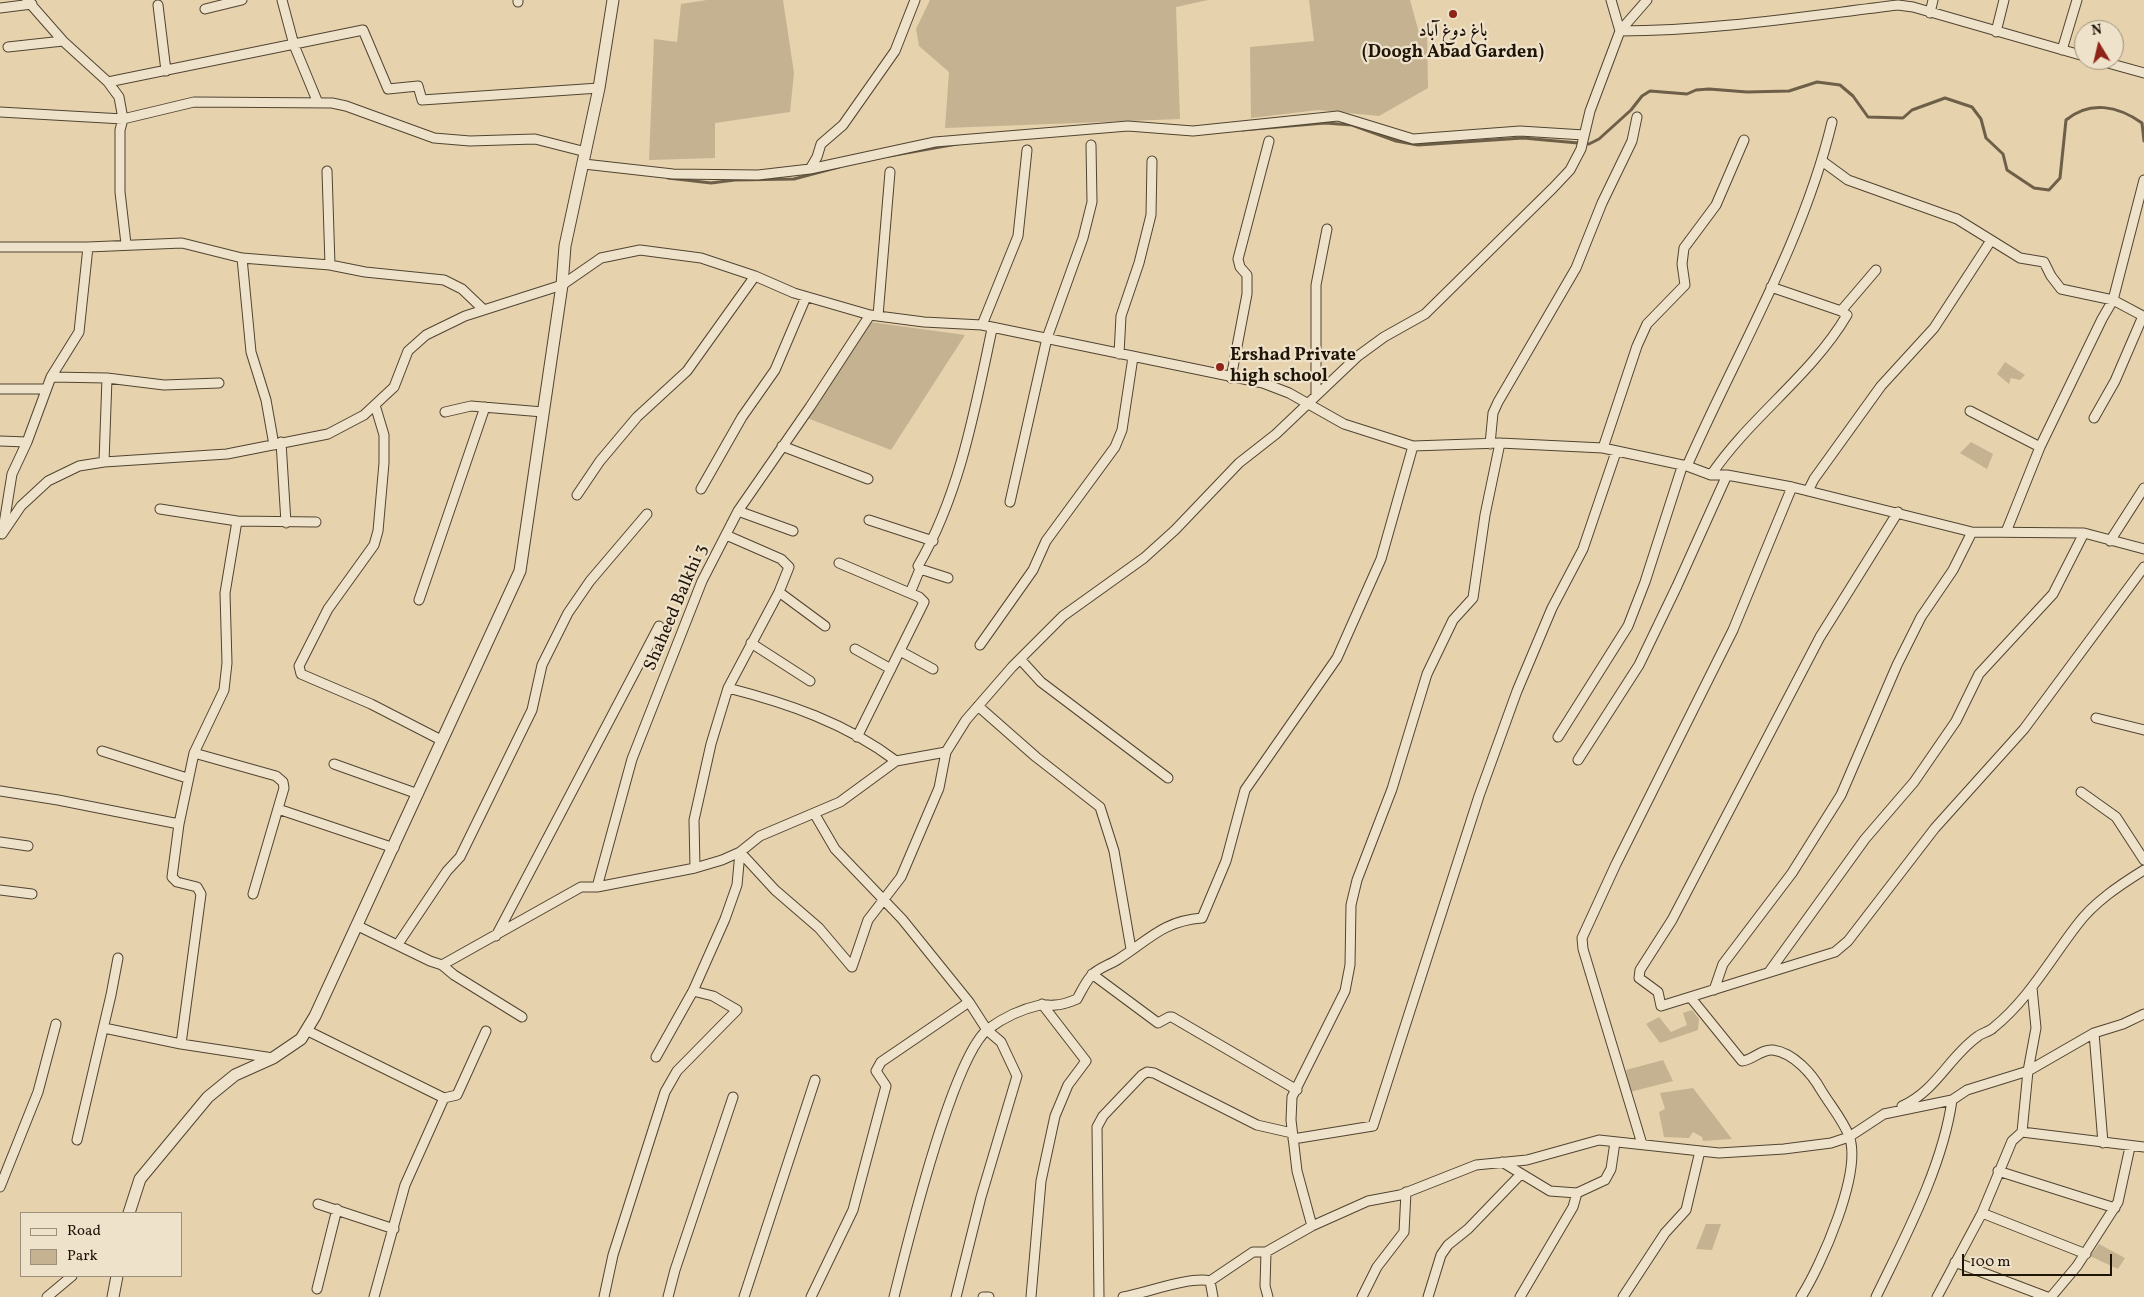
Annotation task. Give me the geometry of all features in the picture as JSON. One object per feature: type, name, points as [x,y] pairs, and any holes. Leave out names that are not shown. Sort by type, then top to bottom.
[{"type":"street","points":[[205,9],[242,0]]},
{"type":"street","points":[[282,0],[294,45],[318,103]]},
{"type":"street","points":[[129,1212],[140,1179],[208,1097],[235,1075],[273,1058],[301,1039],[358,926],[441,740],[520,571],[562,285],[565,246],[599,88],[613,0]]},
{"type":"street","points":[[810,168],[817,157],[821,144],[842,125],[895,51],[915,0]]},
{"type":"street","points":[[1611,0],[1620,31]]},
{"type":"street","points":[[740,852],[775,890],[819,928],[852,966],[868,920],[902,877],[939,788],[946,752],[966,720],[1020,659],[1063,616],[1144,558],[1175,530],[1238,463],[1276,434],[1358,356],[1384,337],[1424,314],[1553,188],[1570,170],[1581,149],[1590,110],[1620,31],[1647,0]]},
{"type":"street","points":[[1930,13],[1933,0]]},
{"type":"street","points":[[1996,32],[2004,0]]},
{"type":"street","points":[[2062,50],[2077,0]]},
{"type":"street","points":[[0,8],[29,2],[62,41],[108,82],[119,97],[123,119],[120,130],[120,192],[126,244]]},
{"type":"street","points":[[1620,31],[1661,30],[1871,4],[1898,5],[2074,53]]},
{"type":"street","points":[[158,5],[166,71]]},
{"type":"street","points":[[108,82],[363,30],[388,89],[418,86],[422,100],[599,88]]},
{"type":"street","points":[[8,47],[62,41]]},
{"type":"street","points":[[2124,67],[2144,73]]},
{"type":"street","points":[[0,112],[123,119],[194,102],[318,103],[346,106],[434,138],[487,142],[535,139],[586,152]]},
{"type":"street","points":[[584,164],[673,174],[758,175],[810,168],[935,142],[1128,126],[1194,131],[1338,116],[1413,139],[1520,131],[1583,137]]},
{"type":"street","points":[[1312,1226],[1297,1171],[1292,1136],[1291,1104],[1345,991],[1350,965],[1351,905],[1355,889],[1392,790],[1427,674],[1453,620],[1473,598],[1495,444],[1493,413],[1576,268],[1602,203],[1632,141],[1637,117]]},
{"type":"street","points":[[1558,737],[1628,626],[1645,582],[1684,466],[1771,286],[1802,217],[1822,161],[1832,122]]},
{"type":"street","points":[[1603,448],[1640,339],[1647,324],[1684,285],[1682,264],[1684,248],[1716,205],[1744,140]]},
{"type":"street","points":[[1231,378],[1246,294],[1247,275],[1240,267],[1238,259],[1269,141]]},
{"type":"street","points":[[1010,502],[1048,338],[1083,238],[1092,202],[1091,145]]},
{"type":"street","points":[[982,325],[1018,236],[1027,150]]},
{"type":"street","points":[[1119,354],[1121,316],[1139,263],[1151,215],[1152,161]]},
{"type":"street","points":[[1822,161],[1848,180],[1957,219],[1990,242],[2020,258],[2044,262],[2051,276],[2062,288],[2113,300],[2143,315],[2115,381],[2094,418]]},
{"type":"street","points":[[327,171],[330,265]]},
{"type":"street","points":[[874,315],[890,172]]},
{"type":"street","points":[[2006,532],[2040,447],[2113,300],[2144,180]]},
{"type":"street","points":[[1316,394],[1316,284],[1327,229]]},
{"type":"street","points":[[1808,491],[1814,479],[1881,386],[1934,328],[1990,242]]},
{"type":"street","points":[[0,247],[88,247],[182,243],[242,258],[330,265],[365,272],[444,280],[462,289],[484,310]]},
{"type":"street","points":[[1,537],[12,474],[28,442],[51,377],[79,332],[88,247]]},
{"type":"street","points":[[1,537],[21,506],[48,481],[80,466],[104,462],[227,454],[328,434],[364,415],[394,387],[408,351],[426,335],[466,316],[562,285],[601,258],[640,250],[701,258],[755,276],[806,297],[874,315],[924,322],[982,325],[992,329],[1048,338],[1231,378],[1263,383],[1290,393],[1344,424],[1413,446],[1495,444],[1603,448],[1684,466],[1711,475],[1727,475],[1792,487],[1972,532],[2084,533],[2110,542],[2144,549]]},
{"type":"street","points":[[242,258],[251,352],[278,444],[286,523]]},
{"type":"street","points":[[1841,311],[1876,270]]},
{"type":"street","points":[[576,495],[600,461],[637,417],[687,371],[755,276]]},
{"type":"street","points":[[1711,475],[1721,460],[1796,381],[1828,344],[1847,315],[1841,311],[1771,286]]},
{"type":"street","points":[[700,489],[742,417],[775,370],[806,297]]},
{"type":"street","name":"Shaheed Balkhi 3","points":[[597,887],[632,759],[702,581],[738,511],[874,315]]},
{"type":"street","points":[[910,593],[920,569],[918,566],[933,541],[958,471],[978,397],[992,329]]},
{"type":"street","points":[[980,645],[1033,570],[1046,542],[1116,447],[1122,430],[1133,357]]},
{"type":"street","points":[[51,377],[107,378],[164,385],[219,384]]},
{"type":"street","points":[[104,462],[107,378]]},
{"type":"street","points":[[0,389],[46,389]]},
{"type":"street","points":[[375,405],[384,435],[384,463],[378,532],[374,545],[328,609],[299,666],[301,674],[371,704],[441,740]]},
{"type":"street","points":[[445,412],[471,406],[543,412]]},
{"type":"street","points":[[419,600],[485,407]]},
{"type":"street","points":[[1970,411],[2040,447]]},
{"type":"street","points":[[0,441],[28,442]]},
{"type":"street","points":[[782,446],[868,479]]},
{"type":"street","points":[[894,1297],[953,1092],[975,1046],[987,1030],[1006,1018],[1042,1004],[1057,1006],[1077,999],[1092,974],[1132,949],[1144,939],[1171,925],[1189,919],[1202,918],[1226,861],[1245,790],[1337,658],[1381,558],[1413,446]]},
{"type":"street","points":[[1099,1297],[1097,1127],[1103,1116],[1142,1075],[1147,1072],[1154,1073],[1257,1124],[1292,1136],[1373,1126],[1486,779],[1517,691],[1545,625],[1583,549],[1616,452]]},
{"type":"street","points":[[1578,760],[1611,712],[1639,665],[1727,475]]},
{"type":"street","points":[[1642,1144],[1583,948],[1582,938],[1624,846],[1732,630],[1792,487]]},
{"type":"street","points":[[2110,542],[2144,488]]},
{"type":"street","points":[[160,508],[237,522],[316,522]]},
{"type":"street","points":[[738,511],[793,531]]},
{"type":"street","points":[[1898,512],[1820,637],[1672,920],[1640,970],[1639,978],[1658,992],[1661,1006],[1835,952],[1848,941],[1935,828],[2024,729],[2144,567]]},
{"type":"street","points":[[398,944],[447,872],[460,857],[532,710],[542,665],[568,613],[590,581],[647,514]]},
{"type":"street","points":[[868,520],[933,541]]},
{"type":"street","points":[[181,1044],[200,894],[197,887],[177,882],[172,877],[179,824],[194,753],[224,690],[227,663],[225,593],[237,522]]},
{"type":"street","points":[[1714,990],[1722,964],[1792,873],[1841,795],[1897,664],[1921,617],[1953,570],[1972,532]]},
{"type":"street","points":[[1769,972],[1865,839],[1914,782],[1956,721],[1979,674],[2053,594],[2084,533]]},
{"type":"street","points":[[695,868],[694,820],[711,744],[728,688],[779,592],[789,566],[780,559],[726,535]]},
{"type":"street","points":[[839,563],[922,598],[924,602],[857,736]]},
{"type":"street","points":[[920,569],[948,578]]},
{"type":"street","points":[[779,592],[825,626]]},
{"type":"street","points":[[496,936],[659,626]]},
{"type":"street","points":[[751,643],[810,681]]},
{"type":"street","points":[[855,649],[891,669]]},
{"type":"street","points":[[900,651],[933,669]]},
{"type":"street","points":[[1020,659],[1041,682],[1168,778]]},
{"type":"street","points":[[728,688],[805,710],[857,736],[896,761]]},
{"type":"street","points":[[978,706],[1036,757],[1100,807],[1114,851],[1132,949]]},
{"type":"street","points":[[2096,718],[2144,730]]},
{"type":"street","points":[[102,751],[188,778]]},
{"type":"street","points":[[442,965],[581,887],[597,887],[695,868],[740,852],[760,836],[840,802],[896,761],[946,752]]},
{"type":"street","points":[[194,753],[276,776],[283,782],[284,788],[253,894]]},
{"type":"street","points":[[334,764],[418,794]]},
{"type":"street","points":[[0,791],[93,806],[179,824]]},
{"type":"street","points":[[2081,792],[2116,817],[2144,860]]},
{"type":"street","points":[[278,808],[394,848]]},
{"type":"street","points":[[814,812],[835,849],[902,919],[969,1002],[987,1030],[1001,1042],[1017,1076],[981,1197],[956,1297]]},
{"type":"street","points":[[0,842],[28,846]]},
{"type":"street","points":[[656,1057],[693,991],[728,911],[737,885],[740,852]]},
{"type":"street","points":[[1210,1281],[1253,1252],[1266,1252],[1312,1226],[1368,1201],[1406,1192],[1476,1165],[1527,1160],[1599,1140],[1719,1153],[1784,1149],[1831,1143],[1849,1137],[1884,1114],[1917,1100],[1977,1036],[1992,1029],[2032,988],[2078,923],[2112,890],[2144,870]]},
{"type":"street","points":[[0,890],[32,894]]},
{"type":"street","points":[[358,926],[442,965],[454,975],[522,1017]]},
{"type":"street","points":[[77,1140],[104,1028],[118,958]]},
{"type":"street","points":[[1092,974],[1158,1023],[1169,1016],[1172,1017],[1298,1090]]},
{"type":"street","points":[[1937,1297],[1982,1213],[2012,1141],[2022,1132],[2028,1071],[2036,1028],[2032,988]]},
{"type":"street","points":[[604,1297],[613,1255],[666,1092],[677,1072],[737,1010],[713,996],[693,991]]},
{"type":"street","points":[[1691,998],[1742,1061],[1749,1060],[1764,1051],[1776,1050],[1804,1066],[1813,1076],[1849,1137],[1850,1165],[1847,1190],[1815,1275],[1801,1297]]},
{"type":"street","points":[[811,1297],[856,1201],[885,1094],[886,1086],[877,1075],[881,1062],[969,1002]]},
{"type":"street","points":[[1031,1297],[1041,1181],[1055,1116],[1068,1085],[1086,1061],[1042,1004]]},
{"type":"street","points":[[1884,1114],[1952,1100],[1968,1090],[2028,1071],[2094,1033],[2123,1024],[2144,1014]]},
{"type":"street","points":[[0,1187],[38,1092],[56,1024]]},
{"type":"street","points":[[104,1028],[181,1044],[273,1058]]},
{"type":"street","points":[[306,1030],[444,1098],[457,1095],[486,1031]]},
{"type":"street","points":[[2094,1033],[2103,1143]]},
{"type":"street","points":[[744,1297],[815,1080]]},
{"type":"street","points":[[668,1297],[675,1270],[734,1097]]},
{"type":"street","points":[[374,1297],[394,1230],[405,1184],[444,1098]]},
{"type":"street","points":[[1876,1297],[1927,1186],[1950,1115],[1952,1100]]},
{"type":"street","points":[[2022,1132],[2130,1147],[2144,1147]]},
{"type":"street","points":[[1502,1162],[1550,1191],[1577,1193],[1605,1180],[1611,1169],[1615,1142]]},
{"type":"street","points":[[1955,1262],[2049,1297],[2086,1254],[2115,1208],[2130,1147]]},
{"type":"street","points":[[1623,1297],[1665,1233],[1686,1210],[1700,1150]]},
{"type":"street","points":[[1998,1172],[2115,1208]]},
{"type":"street","points":[[1428,1297],[1441,1255],[1448,1245],[1468,1229],[1521,1174]]},
{"type":"street","points":[[1362,1297],[1377,1268],[1404,1232],[1406,1192]]},
{"type":"street","points":[[1520,1297],[1573,1207],[1577,1193]]},
{"type":"street","points":[[318,1204],[394,1230]]},
{"type":"street","points":[[317,1289],[337,1209]]},
{"type":"street","points":[[1982,1213],[2086,1254]]},
{"type":"street","points":[[1266,1252],[1265,1286],[1268,1297]]},
{"type":"street","points":[[47,1297],[71,1277]]},
{"type":"street","points":[[113,1297],[117,1277]]},
{"type":"street","points":[[1123,1297],[1145,1295],[1200,1278],[1210,1281]]},
{"type":"street","points":[[1210,1281],[1213,1297]]},
{"type":"street","points":[[982,1297],[989,1297]]},
{"type":"green space","points":[[707,0],[783,0],[794,73],[790,112],[715,123],[715,158],[649,160],[654,39],[677,42],[681,4]]},
{"type":"green space","points":[[930,0],[1208,0],[1176,7],[1180,119],[945,128],[949,72],[919,46],[916,29]]},
{"type":"green space","points":[[1309,0],[1410,0],[1419,33],[1427,32],[1428,88],[1379,116],[1318,110],[1251,118],[1250,47],[1314,41]]},
{"type":"green space","points":[[870,322],[965,335],[891,450],[807,418]]},
{"type":"green space","points":[[2005,362],[2025,375],[2020,380],[2011,378],[2009,384],[1997,374]]},
{"type":"green space","points":[[1971,442],[1993,454],[1987,469],[1960,453]]},
{"type":"green space","points":[[1692,1010],[1699,1019],[1698,1030],[1660,1043],[1646,1024],[1659,1017],[1671,1032],[1687,1025],[1683,1013]]},
{"type":"green space","points":[[1663,1060],[1673,1081],[1630,1092],[1626,1070]]},
{"type":"green space","points":[[1693,1088],[1732,1139],[1703,1141],[1702,1137],[1693,1132],[1689,1138],[1664,1137],[1659,1112],[1665,1109],[1660,1093]]},
{"type":"green space","points":[[1706,1224],[1721,1224],[1712,1250],[1696,1249]]},
{"type":"green space","points":[[2099,1244],[2125,1258],[2118,1269],[2090,1256]]},
{"type":"waterway","points":[[1242,130],[1325,123],[1352,125],[1396,141],[1418,145],[1523,138],[1589,144],[1599,139],[1631,110],[1642,96],[1650,91],[1687,94],[1696,90],[1709,89],[1747,92],[1789,91],[1817,82],[1840,85],[1853,96],[1868,117],[1903,118],[1912,110],[1945,98],[1972,107],[1981,119],[1986,138],[2003,154],[2007,170],[2034,188],[2049,190],[2060,178],[2066,120],[2075,114],[2094,108],[2114,109],[2142,123],[2144,141]]},
{"type":"waterway","points":[[889,156],[957,144]]},
{"type":"waterway","points":[[668,178],[711,183],[735,180],[794,179],[839,167]]},
{"type":"place","name":"باغ دوغ آباد (Doogh Abad Garden)","points":[[1453,14]]},
{"type":"place","name":"Ershad Private high school","points":[[1220,367]]}]
